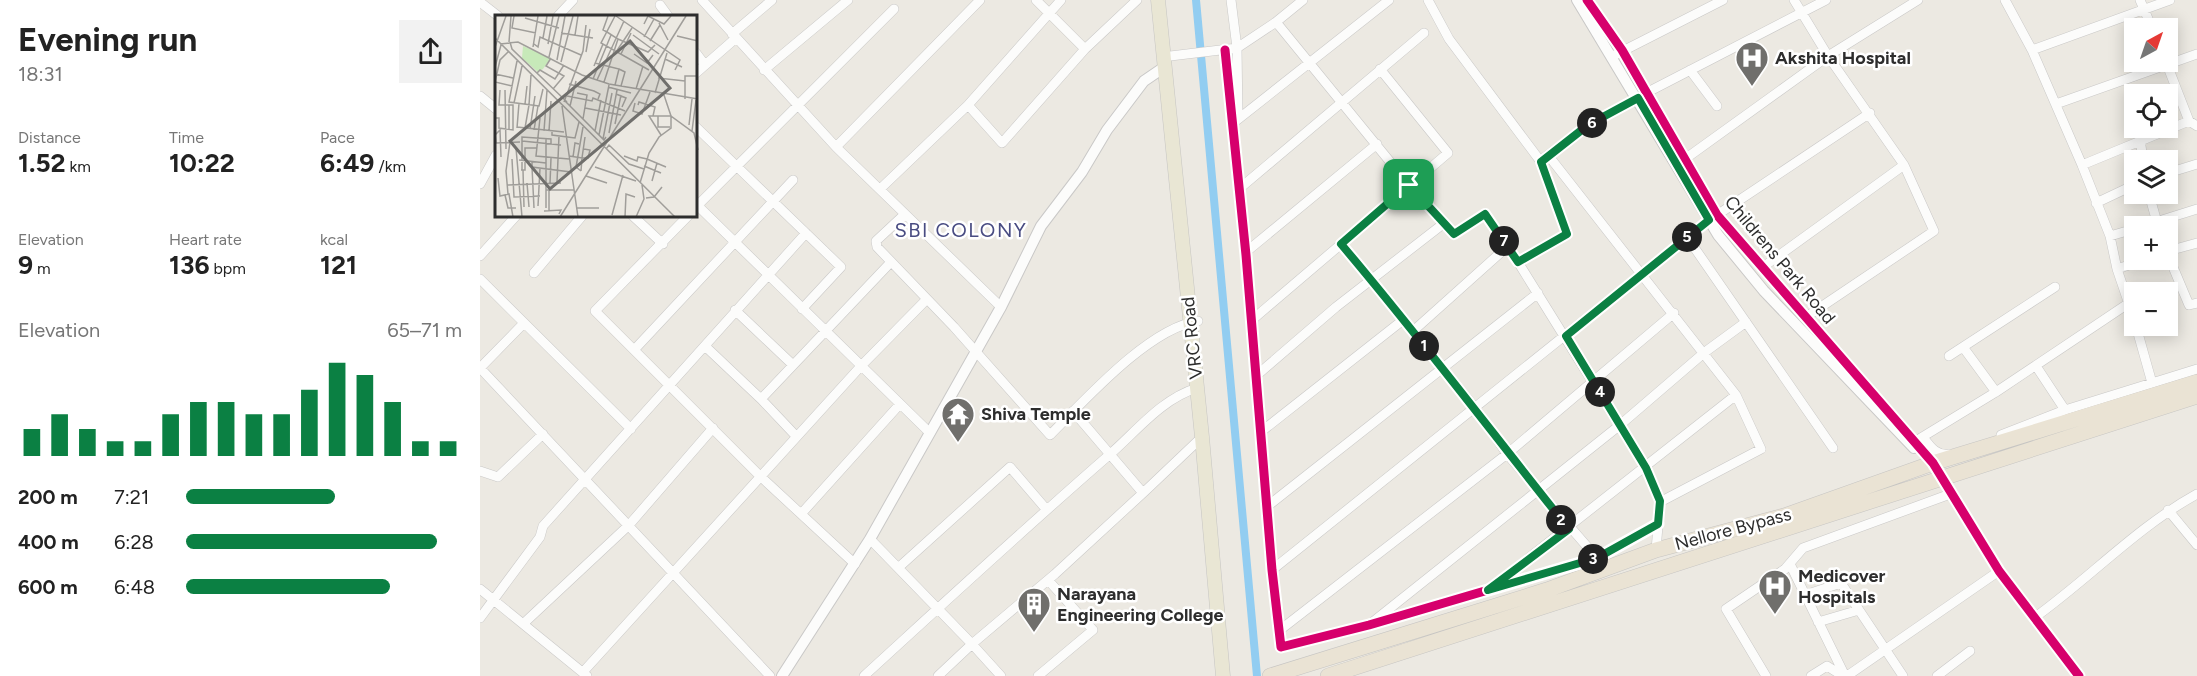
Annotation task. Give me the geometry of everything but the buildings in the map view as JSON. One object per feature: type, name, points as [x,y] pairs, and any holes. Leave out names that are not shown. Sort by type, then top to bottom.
[{"type":"highway","name":"Nellore Bypass","points":[[1274,675],[1547,590],[1656,550],[1784,516],[1933,463],[2197,382]]},
{"type":"highway","name":"Nellore Bypass","points":[[1328,676],[2197,396]]},
{"type":"main road","name":"VRC Road","points":[[1158,0],[1194,322],[1197,388],[1223,676]]},
{"type":"main road","points":[[1165,60],[1166,0]]},
{"type":"main road","points":[[1194,322],[1231,676]]},
{"type":"street","points":[[559,15],[573,0]]},
{"type":"street","points":[[702,0],[836,147],[1001,307]]},
{"type":"street","points":[[698,71],[772,0]]},
{"type":"street","points":[[836,147],[980,0]]},
{"type":"street","points":[[1036,0],[1085,49]]},
{"type":"street","points":[[880,189],[968,105],[1061,0]]},
{"type":"street","points":[[968,105],[1002,143],[1085,49],[1137,0]]},
{"type":"street","points":[[1231,0],[1237,48],[1235,122],[1239,189],[1269,505],[1272,570],[1281,647],[1369,625],[1597,558],[1658,524]]},
{"type":"street","points":[[782,676],[870,539],[1001,307],[1041,226],[1082,172],[1107,130],[1138,89],[1165,60],[1237,48],[1276,22],[1303,0]]},
{"type":"street","points":[[1235,122],[1389,0]]},
{"type":"street","points":[[1428,0],[1449,39],[1544,158],[1642,272],[1737,395],[1761,449],[1660,501]]},
{"type":"street","name":"Childrens Park Road","points":[[1577,0],[1618,53],[1713,217],[1764,291],[1915,441]]},
{"type":"street","points":[[1587,0],[1618,53],[1723,0]]},
{"type":"street","points":[[1794,0],[1827,56],[1870,113],[1904,165],[1934,231],[1806,317]]},
{"type":"street","points":[[1544,158],[1588,125],[1826,0]]},
{"type":"street","points":[[1685,159],[1827,56],[1918,0]]},
{"type":"street","points":[[2005,0],[2032,50],[2082,165],[2110,236],[2124,289]]},
{"type":"street","points":[[2032,50],[2142,4],[2170,0]]},
{"type":"street","points":[[481,1],[497,15]]},
{"type":"street","points":[[764,70],[841,2]]},
{"type":"street","points":[[2142,4],[2148,18]]},
{"type":"street","points":[[660,5],[668,15]]},
{"type":"street","points":[[698,204],[799,107],[894,9]]},
{"type":"street","points":[[1276,22],[1443,224],[1454,234],[1485,214],[1566,336],[1646,468],[1660,501],[1656,550]]},
{"type":"street","points":[[1239,189],[1424,33]]},
{"type":"street","points":[[1220,51],[1235,122]]},
{"type":"street","points":[[2178,60],[2197,54]]},
{"type":"street","points":[[698,56],[705,65]]},
{"type":"street","points":[[1252,320],[1448,153],[1380,69]]},
{"type":"street","points":[[1690,70],[1717,106]]},
{"type":"street","points":[[2056,104],[2144,72]]},
{"type":"street","points":[[2082,165],[2140,139],[2193,123],[2170,72]]},
{"type":"street","name":"Childrens Park Road","points":[[1642,95],[1685,159],[1713,217],[1763,267],[1933,463],[1999,571],[2079,676]]},
{"type":"street","points":[[480,98],[495,108]]},
{"type":"street","points":[[1272,570],[1713,217],[1870,113]]},
{"type":"street","points":[[698,129],[841,267],[802,309]]},
{"type":"street","points":[[2140,139],[2142,150]]},
{"type":"street","points":[[1246,252],[1377,144]]},
{"type":"street","points":[[480,184],[495,157]]},
{"type":"street","points":[[1518,262],[1567,234],[1544,158]]},
{"type":"street","points":[[2178,170],[2197,164]]},
{"type":"street","points":[[1763,267],[1904,165]]},
{"type":"street","points":[[634,350],[793,180]]},
{"type":"street","points":[[2096,203],[2124,190]]},
{"type":"street","points":[[698,208],[930,433]]},
{"type":"street","points":[[2178,217],[2197,209]]},
{"type":"street","points":[[905,214],[876,241],[877,247],[1050,435],[1139,351],[1179,325],[1194,322]]},
{"type":"street","points":[[480,256],[514,218]]},
{"type":"street","points":[[534,273],[580,218]]},
{"type":"street","points":[[635,218],[663,244]]},
{"type":"street","points":[[686,218],[595,311],[760,476],[855,564]]},
{"type":"street","points":[[1257,375],[1336,307],[1443,224]]},
{"type":"street","points":[[2110,236],[2124,232]]},
{"type":"street","points":[[480,618],[540,537],[543,526],[806,233]]},
{"type":"street","points":[[1687,237],[1833,447]]},
{"type":"street","points":[[2178,250],[2197,243]]},
{"type":"street","points":[[1341,244],[1476,409],[1507,454],[1569,529],[1597,558]]},
{"type":"street","points":[[1412,332],[1508,246]]},
{"type":"street","points":[[761,399],[891,262]]},
{"type":"street","points":[[2117,269],[2124,267]]},
{"type":"street","points":[[2175,270],[2189,305],[2197,303]]},
{"type":"street","points":[[480,279],[631,429]]},
{"type":"street","points":[[1949,356],[2055,287]]},
{"type":"street","points":[[1269,505],[1538,293]]},
{"type":"street","points":[[480,590],[585,674],[796,436],[927,299]]},
{"type":"street","points":[[1915,441],[2036,366],[2124,306]]},
{"type":"street","points":[[735,310],[793,365]]},
{"type":"street","points":[[1280,630],[1507,454],[1674,313]]},
{"type":"street","points":[[1262,430],[1403,320]]},
{"type":"street","points":[[1369,625],[1620,425],[1704,352],[1746,322]]},
{"type":"street","points":[[524,323],[480,368],[770,676]]},
{"type":"street","points":[[2139,336],[2152,383]]},
{"type":"street","points":[[706,347],[796,436]]},
{"type":"street","points":[[1963,347],[1995,392]]},
{"type":"street","points":[[2036,366],[2065,410]]},
{"type":"street","points":[[1915,441],[1942,455],[1961,452],[2065,410],[2197,369]]},
{"type":"street","points":[[864,676],[1046,508],[1180,393],[1197,388]]},
{"type":"street","points":[[1488,590],[1569,529],[1737,395]]},
{"type":"street","points":[[801,514],[900,404]]},
{"type":"street","points":[[1073,411],[1143,493]]},
{"type":"street","points":[[523,624],[629,525],[713,428]]},
{"type":"street","points":[[480,471],[498,477],[543,434]]},
{"type":"street","points":[[938,676],[1048,580],[1202,436]]},
{"type":"street","points":[[898,568],[1010,467],[1046,508]]},
{"type":"street","points":[[1766,676],[1726,609],[1790,564],[1803,548],[1953,493]]},
{"type":"street","points":[[2034,618],[2066,596],[2168,510],[2197,494]]},
{"type":"street","points":[[2168,510],[2197,545]]},
{"type":"street","points":[[870,539],[1001,676]]},
{"type":"street","points":[[1790,564],[1845,676]]},
{"type":"street","points":[[1845,676],[1999,571]]},
{"type":"street","points":[[1038,676],[1093,630],[1048,580]]},
{"type":"street","points":[[1805,595],[1841,583],[1903,676]]},
{"type":"street","points":[[1818,622],[1858,610]]},
{"type":"street","points":[[1937,676],[1970,651]]},
{"type":"street","points":[[1811,676],[1827,666],[1845,676]]},
{"type":"waterway","points":[[1196,0],[1257,676]]},
{"type":"cycle path","points":[[1587,0],[1622,50],[1717,215],[1933,463],[1999,571],[2079,676]]},
{"type":"cycle path","points":[[1225,50],[1281,647],[1369,625],[1597,558],[1658,524]]},
{"type":"place","name":"Akshita Hospital","points":[[1752,87]]},
{"type":"place","name":"Shiva Temple","points":[[958,443]]},
{"type":"place","name":"Medicover Hospitals","points":[[1775,615]]},
{"type":"place","name":"Narayana Engineering College","points":[[1034,633]]},
{"type":"district","name":"SBI COLONY","points":[[961,230]]},
{"type":"route","points":[[1638,98],[1709,220],[1642,272],[1566,336],[1646,468],[1660,501],[1658,524],[1597,558],[1488,590],[1569,529],[1507,454],[1476,409],[1341,244],[1409,185],[1454,234],[1485,214],[1518,262],[1567,234],[1541,162],[1548,154],[1588,125],[1638,98]]}]
